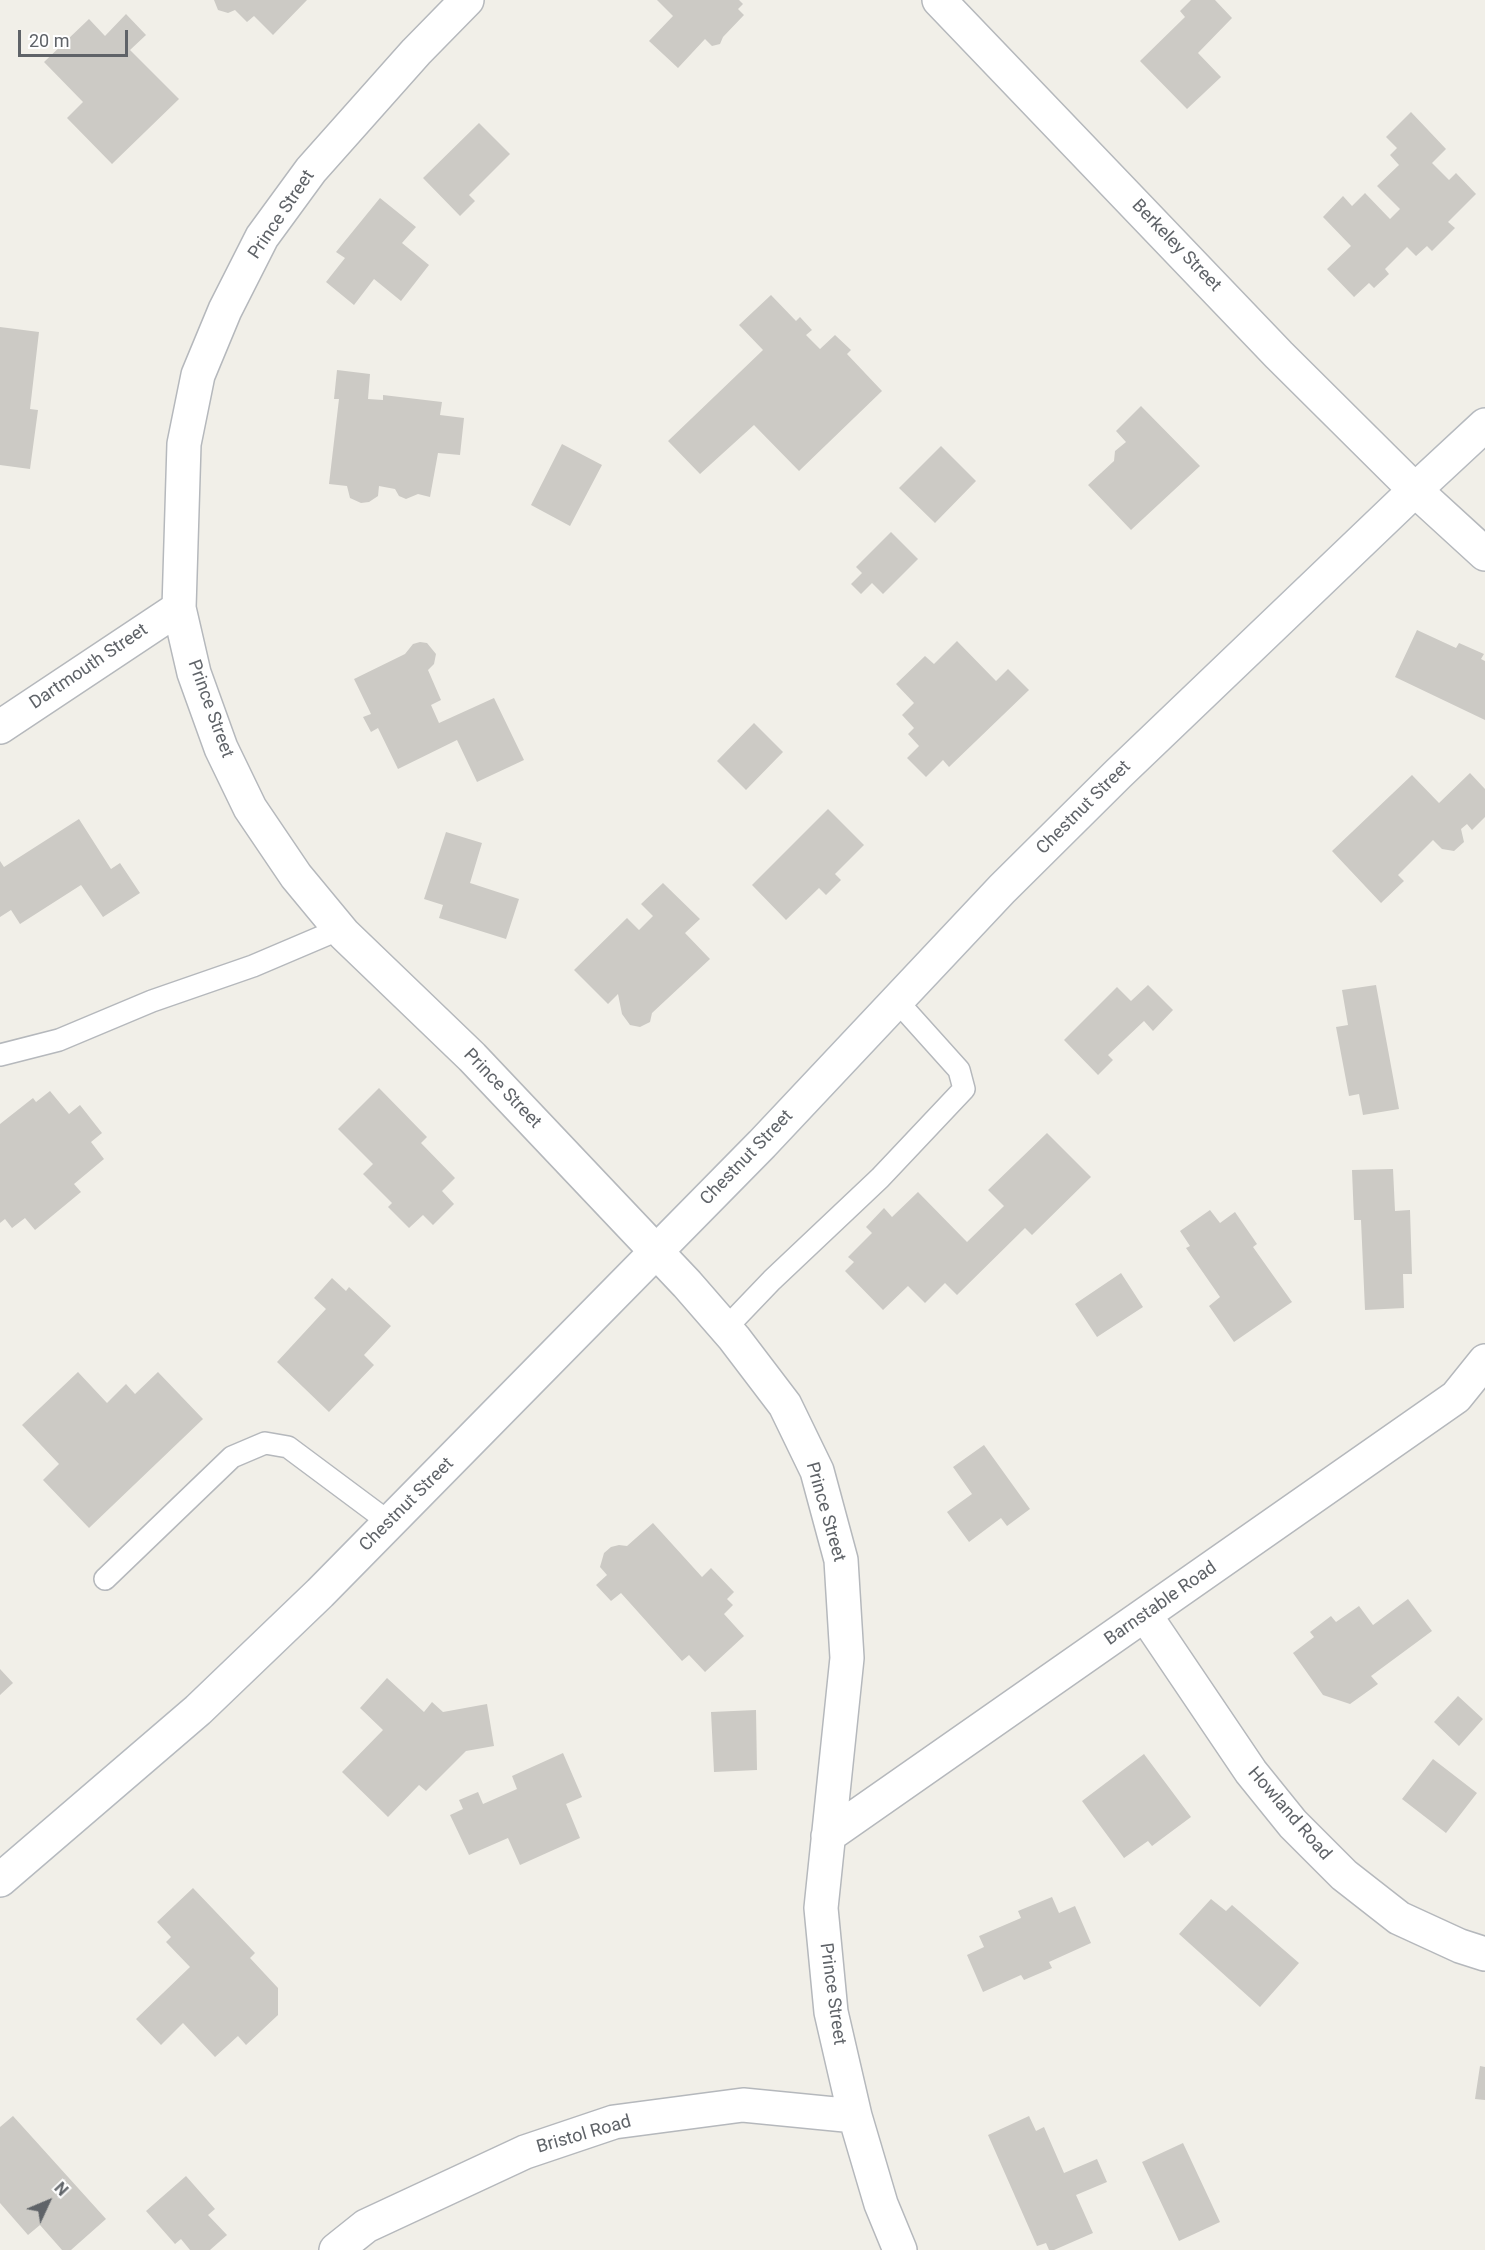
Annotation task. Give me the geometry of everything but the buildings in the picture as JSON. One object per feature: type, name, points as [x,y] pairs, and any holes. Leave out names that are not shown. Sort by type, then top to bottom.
[{"type":"street","name":"Prince Street","points":[[467,0],[416,52],[311,170],[262,237],[225,310],[198,375],[184,444],[179,608],[194,673],[221,748],[250,808],[296,876],[340,929],[472,1057],[658,1250],[726,1328],[785,1405],[817,1471],[841,1560],[846,1658],[821,1908],[831,2012],[855,2116],[881,2204],[900,2250]]},
{"type":"street","name":"Berkeley Street","points":[[939,0],[1279,355],[1415,490],[1485,554]]},
{"type":"street","name":"Chestnut Street","points":[[0,1880],[198,1710],[390,1522],[658,1250],[1002,889],[1099,793],[1485,425]]},
{"type":"street","name":"Dartmouth Street","points":[[0,727],[179,608]]},
{"type":"street","name":"Barnstable Road","points":[[828,1836],[1471,1393],[1485,1361]]},
{"type":"street","name":"Howland Road","points":[[1145,1616],[1251,1772],[1293,1824],[1344,1875],[1399,1918],[1461,1946],[1485,1954]]},
{"type":"street","name":"Bristol Road","points":[[336,2250],[366,2226],[525,2152],[614,2122],[743,2105],[855,2116]]},
{"type":"lane","points":[[0,1055],[59,1040],[152,1001],[253,966],[340,929]]},
{"type":"lane","points":[[726,1328],[772,1280],[880,1178],[964,1089],[958,1070],[897,1001]]},
{"type":"lane","points":[[105,1579],[232,1457],[265,1443],[288,1447],[390,1522]]}]
